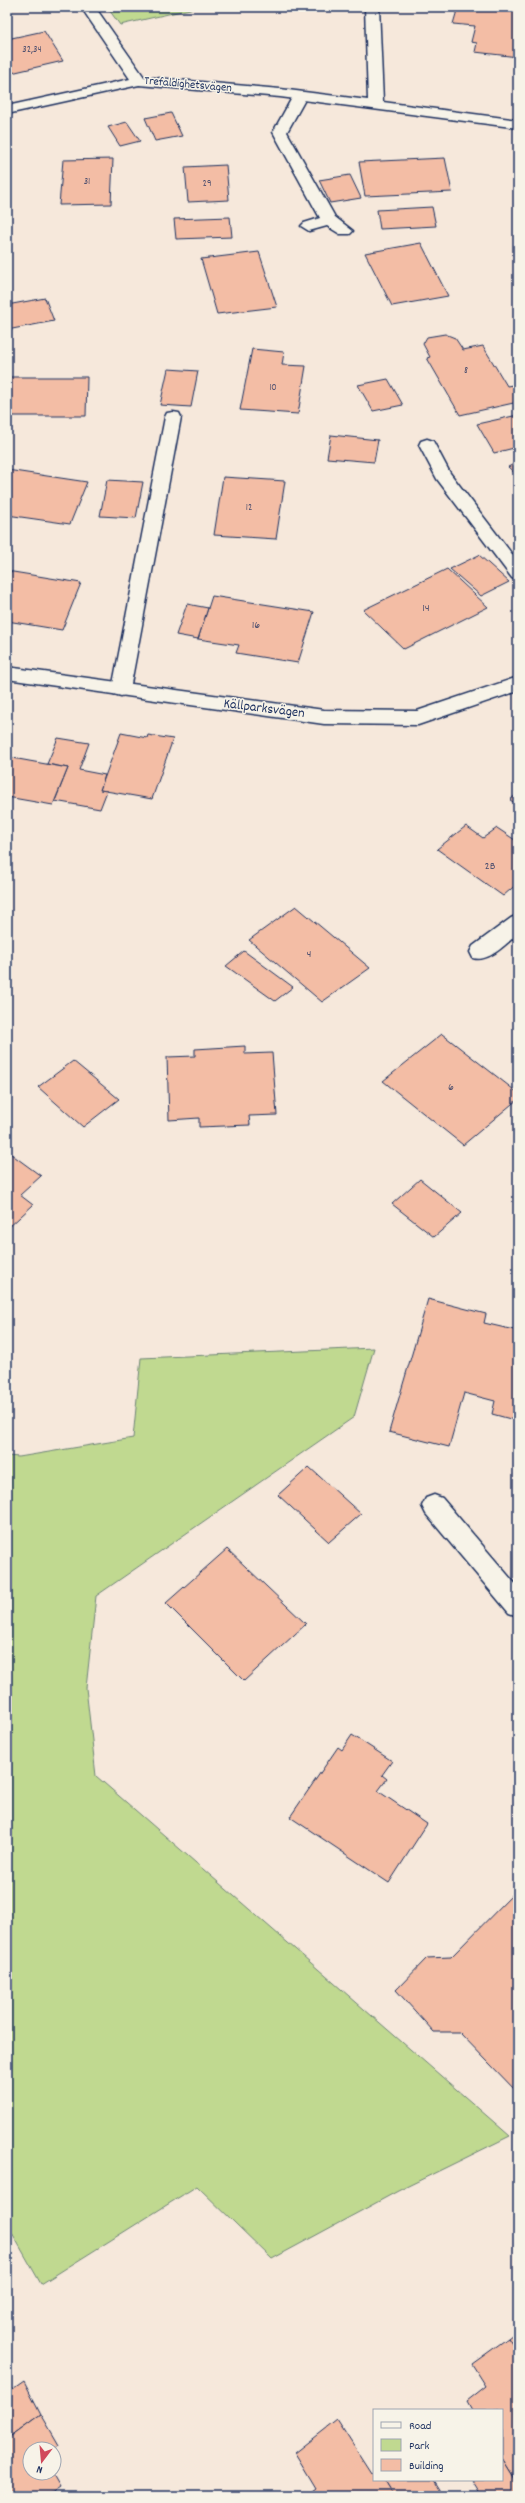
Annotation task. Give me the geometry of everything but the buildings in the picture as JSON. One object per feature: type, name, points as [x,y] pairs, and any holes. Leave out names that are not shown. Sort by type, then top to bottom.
[{"type":"street","points":[[88,7],[139,81]]},
{"type":"street","points":[[372,7],[376,107]]},
{"type":"street","name":"Trefaldighetsvägen","points":[[7,110],[139,81],[300,96],[376,107],[518,124]]},
{"type":"street","points":[[300,96],[280,132],[329,220],[345,231]]},
{"type":"street","points":[[309,226],[329,220]]},
{"type":"street","points":[[121,690],[173,417]]},
{"type":"street","points":[[427,444],[443,475],[518,574]]},
{"type":"street","name":"Källparksvägen","points":[[7,673],[324,717],[418,718],[518,684]]},
{"type":"street","points":[[480,952],[518,923]]},
{"type":"street","points":[[434,1506],[518,1605]]},
{"type":"green space","points":[[107,7],[199,7],[120,25]]},
{"type":"green space","points":[[374,1348],[354,1417],[96,1596],[86,1688],[96,1776],[510,2136],[398,2191],[272,2259],[197,2186],[41,2284],[7,2224],[7,1456],[19,1457],[133,1438],[141,1358]]}]
